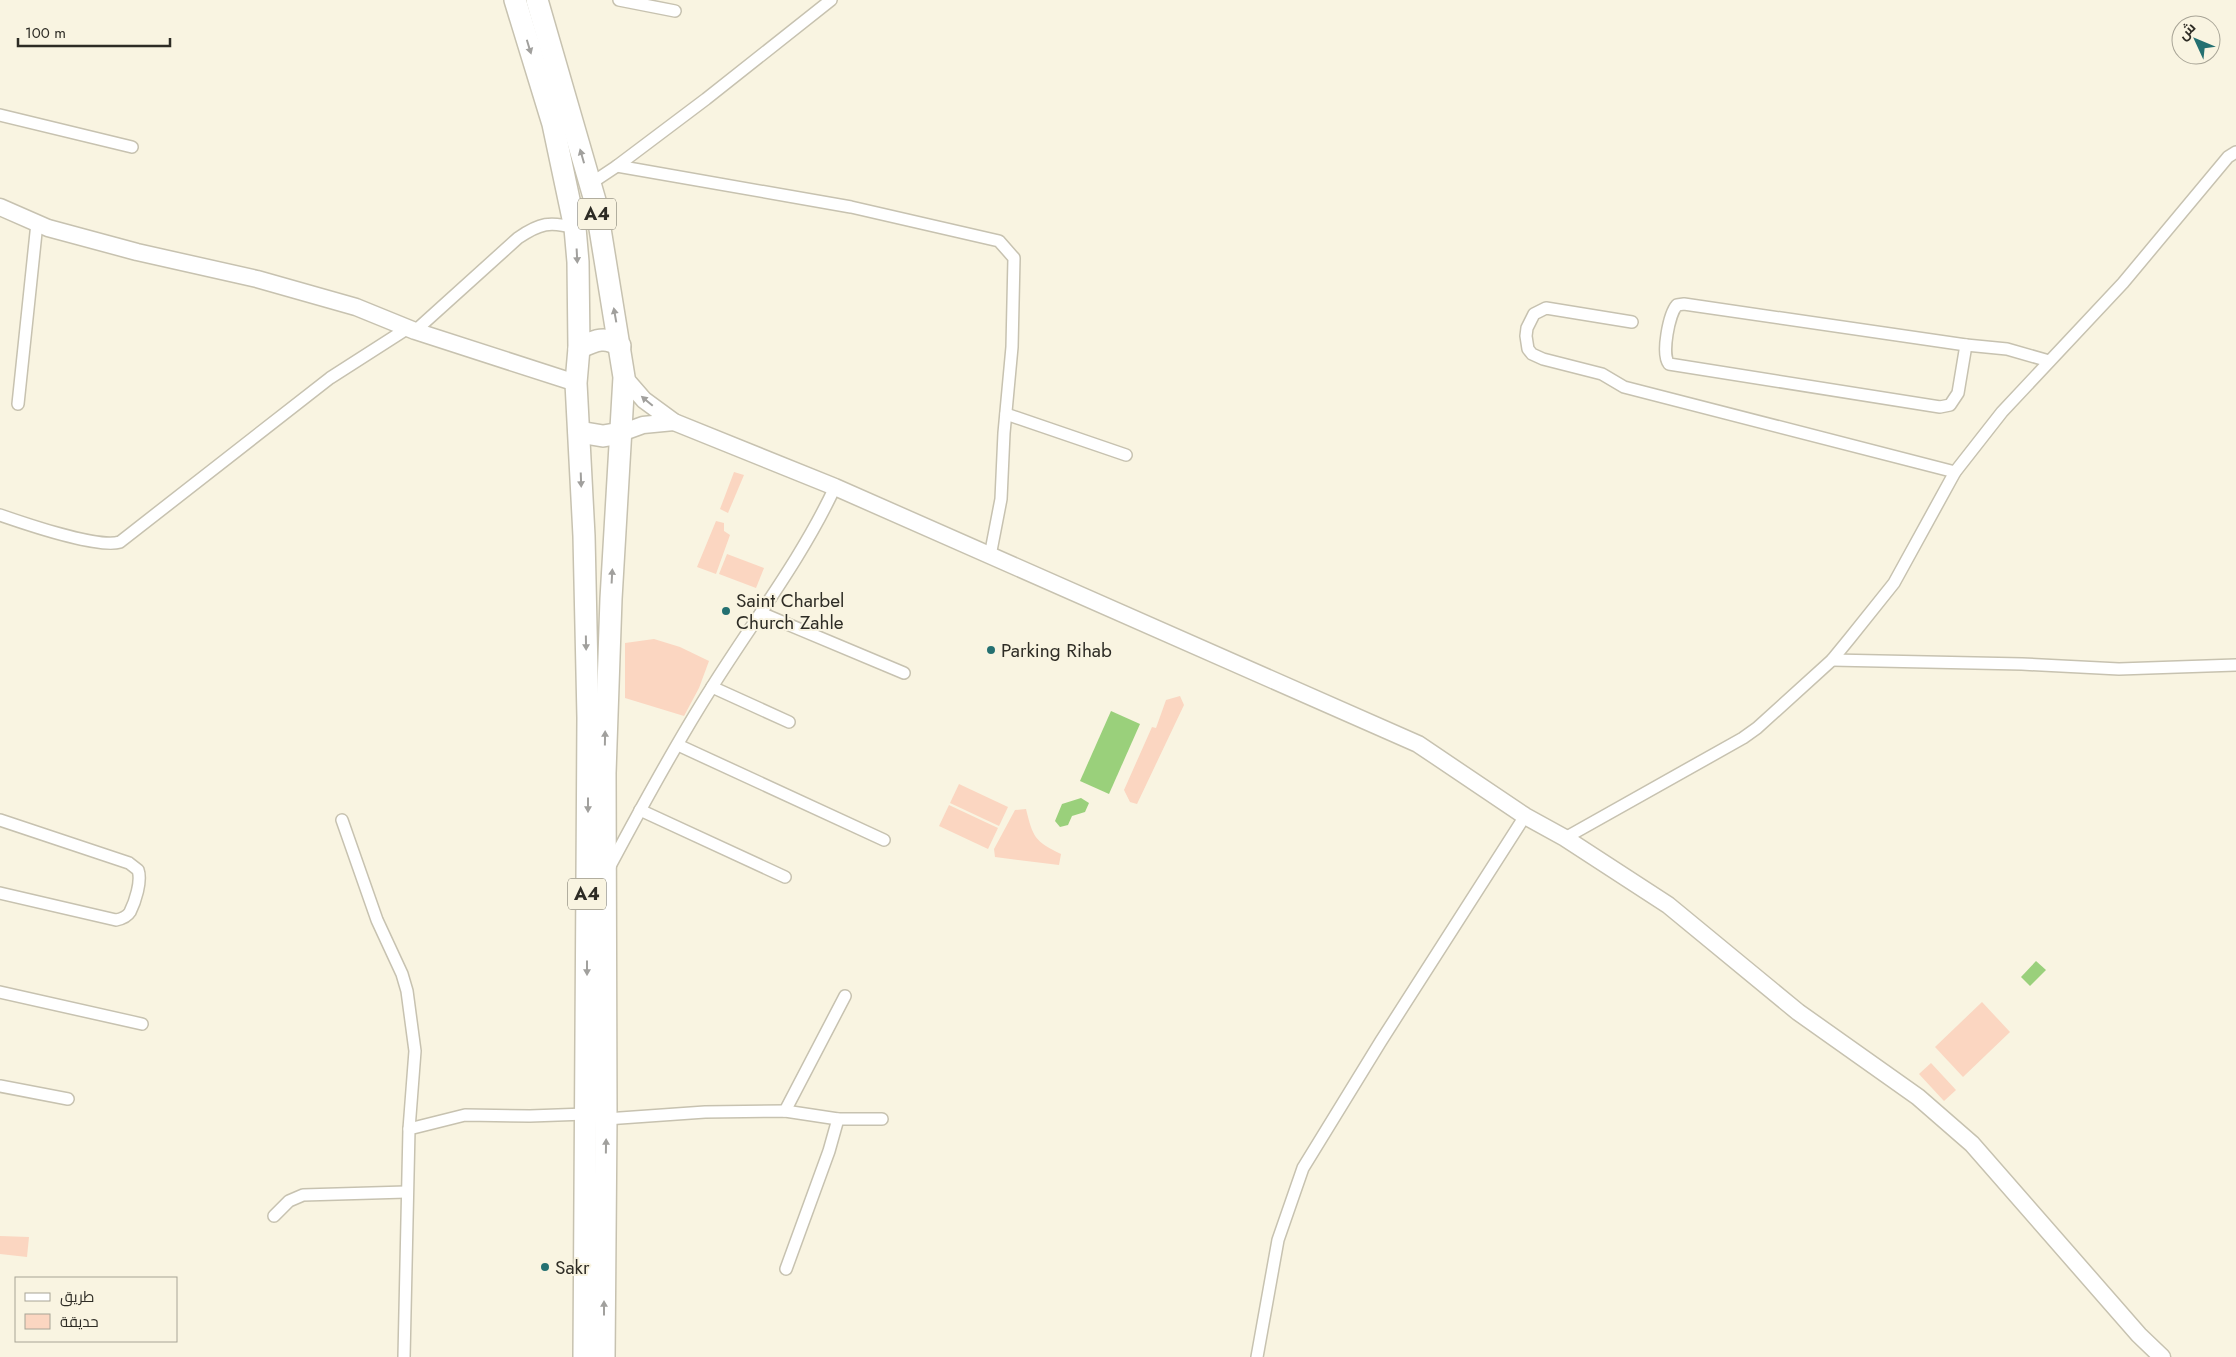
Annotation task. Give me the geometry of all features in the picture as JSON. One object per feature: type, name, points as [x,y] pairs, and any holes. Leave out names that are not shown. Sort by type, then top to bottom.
[{"type":"highway","name":"A4","points":[[515,0],[553,124],[575,228],[578,348],[576,382],[588,718],[596,1117],[604,1357]]},
{"type":"highway","name":"A4","points":[[537,0],[590,184],[624,377],[606,728],[606,874],[584,1357]]},
{"type":"highway","points":[[578,348],[603,339],[613,341],[620,346]]},
{"type":"highway","points":[[579,432],[603,436],[621,433]]},
{"type":"street","points":[[619,0],[675,11]]},
{"type":"street","points":[[590,184],[617,166],[831,0]]},
{"type":"street","points":[[0,115],[132,147]]},
{"type":"street","points":[[1565,838],[1758,728],[1832,660],[1894,584],[1956,472],[2002,412],[2123,283],[2228,157],[2236,152]]},
{"type":"street","points":[[617,166],[851,207],[1000,241],[1014,258],[1012,347],[1001,499],[990,556]]},
{"type":"street","points":[[0,207],[37,223],[137,252],[299,290],[356,307],[411,330],[576,382]]},
{"type":"street","points":[[18,404],[37,223]]},
{"type":"street","points":[[0,515],[42,529],[88,541],[112,544],[120,542],[330,378],[411,330],[535,226],[559,223],[575,228]]},
{"type":"street","points":[[1966,345],[1958,393],[1950,405],[1940,407],[1668,364],[1665,355],[1671,315],[1677,305],[1684,304],[1966,345],[2007,349],[2050,361]]},
{"type":"street","points":[[1632,322],[1546,308],[1539,310],[1530,320],[1526,336],[1528,349],[1537,357],[1602,374],[1624,387],[1956,472]]},
{"type":"street","points":[[624,377],[644,400],[674,422],[835,486],[1418,744],[1525,816],[1565,838],[1668,905],[1798,1012],[1918,1097],[1972,1144],[2139,1335],[2162,1357]]},
{"type":"street","points":[[1006,414],[1126,455]]},
{"type":"street","points":[[621,433],[643,425],[674,422]]},
{"type":"street","points":[[606,874],[640,810],[712,687],[798,558],[835,486]]},
{"type":"street","points":[[761,613],[904,673]]},
{"type":"street","points":[[1832,660],[2022,664],[2118,669],[2236,665]]},
{"type":"street","points":[[712,687],[789,722]]},
{"type":"street","points":[[678,745],[884,840]]},
{"type":"street","points":[[640,810],[785,877]]},
{"type":"street","points":[[1257,1357],[1278,1240],[1303,1168],[1381,1041],[1525,816]]},
{"type":"street","points":[[0,820],[129,864],[138,870],[140,877],[129,913],[123,918],[116,920],[0,892]]},
{"type":"street","points":[[342,820],[377,920],[402,974],[407,991],[415,1051],[406,1192],[404,1357]]},
{"type":"street","points":[[0,992],[142,1024]]},
{"type":"street","points":[[785,1111],[845,996]]},
{"type":"street","points":[[0,1086],[68,1099]]},
{"type":"street","points":[[409,1129],[465,1114],[596,1117],[705,1112],[785,1111],[838,1118],[882,1119]]},
{"type":"street","points":[[786,1270],[829,1150],[838,1118]]},
{"type":"street","points":[[274,1216],[289,1201],[303,1195],[406,1192]]},
{"type":"green space","points":[[734,472],[744,475],[728,513],[720,509]]},
{"type":"green space","points":[[716,521],[724,523],[724,531],[730,535],[716,574],[697,567]]},
{"type":"green space","points":[[727,554],[764,568],[756,588],[719,574]]},
{"type":"green space","points":[[654,639],[680,647],[709,661],[699,688],[684,716],[625,698],[625,643]]},
{"type":"green space","points":[[1180,696],[1184,705],[1137,804],[1130,802],[1124,790],[1152,727],[1156,728],[1166,700]]},
{"type":"green space","points":[[959,784],[1008,807],[999,826],[950,803]]},
{"type":"green space","points":[[949,805],[998,828],[988,849],[939,826]]},
{"type":"green space","points":[[1026,809],[1036,837],[1045,845],[1061,854],[1059,865],[995,857],[994,849],[1015,810]]},
{"type":"green space","points":[[1982,1002],[2010,1032],[1963,1077],[1935,1047]]},
{"type":"green space","points":[[1931,1063],[1956,1090],[1944,1101],[1919,1074]]},
{"type":"green space","points":[[0,1236],[29,1237],[27,1257],[0,1254]]},
{"type":"shaded area","points":[[1111,711],[1140,724],[1109,794],[1080,781]]},
{"type":"shaded area","points":[[1081,798],[1089,803],[1085,812],[1072,816],[1068,825],[1060,827],[1055,821],[1062,804]]},
{"type":"shaded area","points":[[2036,961],[2046,970],[2030,986],[2021,977]]},
{"type":"place","name":"Saint Charbel Church Zahle","points":[[726,611]]},
{"type":"place","name":"Parking Rihab","points":[[991,650]]},
{"type":"place","name":"Sakr","points":[[545,1267]]}]
